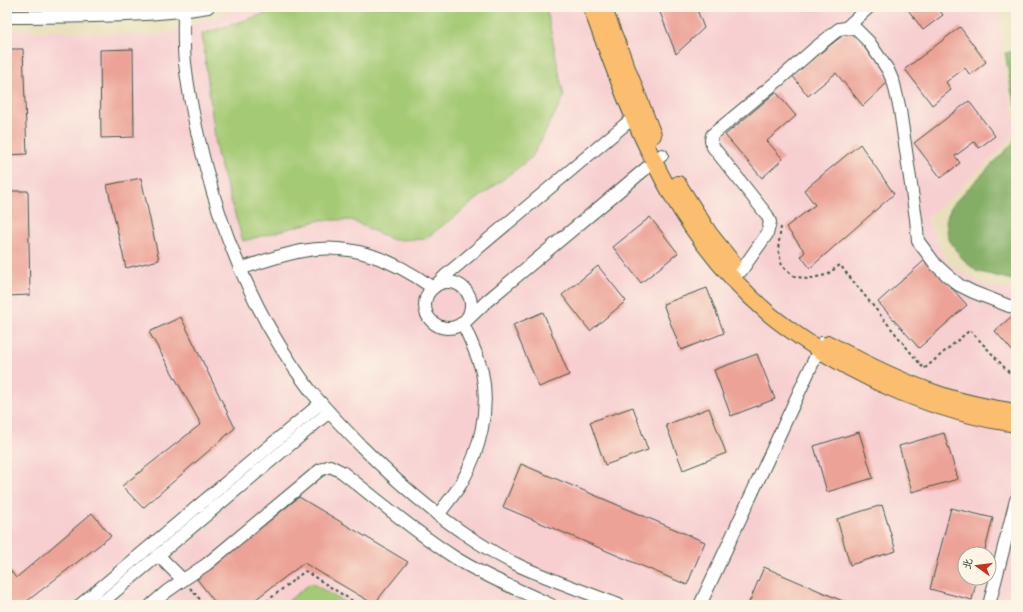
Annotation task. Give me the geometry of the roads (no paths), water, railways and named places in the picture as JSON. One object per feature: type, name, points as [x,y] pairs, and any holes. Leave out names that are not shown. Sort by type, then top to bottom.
[{"type":"main road","points":[[591,7],[638,114],[653,136],[658,159],[672,196],[706,248],[767,312],[790,330],[889,374],[942,395],[977,405],[1016,412]]},
{"type":"main road","points":[[603,7],[638,114]]},
{"type":"main road","points":[[658,159],[682,190],[709,233],[756,288],[776,306],[808,330],[821,345],[851,368],[884,385],[944,408],[963,414],[1016,424]]},
{"type":"street","points":[[7,17],[131,15],[208,7]]},
{"type":"street","points":[[846,28],[869,7]]},
{"type":"street","points":[[184,9],[185,61],[188,85],[200,148],[210,184],[240,270],[255,302],[302,378],[325,407],[376,461],[397,481],[438,515],[471,538],[516,564],[619,605]]},
{"type":"street","points":[[741,271],[767,234],[770,222],[767,215],[712,147],[712,135],[839,29],[856,29],[869,42],[888,70],[894,84],[900,110],[918,241],[936,265],[959,285],[1009,306],[1016,307]]},
{"type":"street","points":[[638,114],[446,275],[433,288],[425,300],[425,308],[430,321],[442,328],[450,329],[463,324],[487,301],[658,159]]},
{"type":"street","points":[[240,270],[287,254],[303,251],[334,249],[348,250],[373,256],[397,265],[433,288]]},
{"type":"street","points":[[433,288],[439,284],[453,282],[466,290],[470,296],[472,304],[468,318],[463,324]]},
{"type":"street","points":[[438,515],[450,501],[470,467],[476,452],[484,410],[482,372],[476,353],[463,324]]},
{"type":"street","points":[[700,605],[821,345]]},
{"type":"street","points":[[99,605],[158,555],[325,407]]},
{"type":"street","points":[[80,605],[325,407]]},
{"type":"street","points":[[151,605],[166,592],[207,564],[320,470],[330,466],[342,472],[417,531],[455,558],[493,579],[551,605]]},
{"type":"street","points":[[989,605],[1016,500]]},
{"type":"street","points":[[158,555],[183,580]]}]
